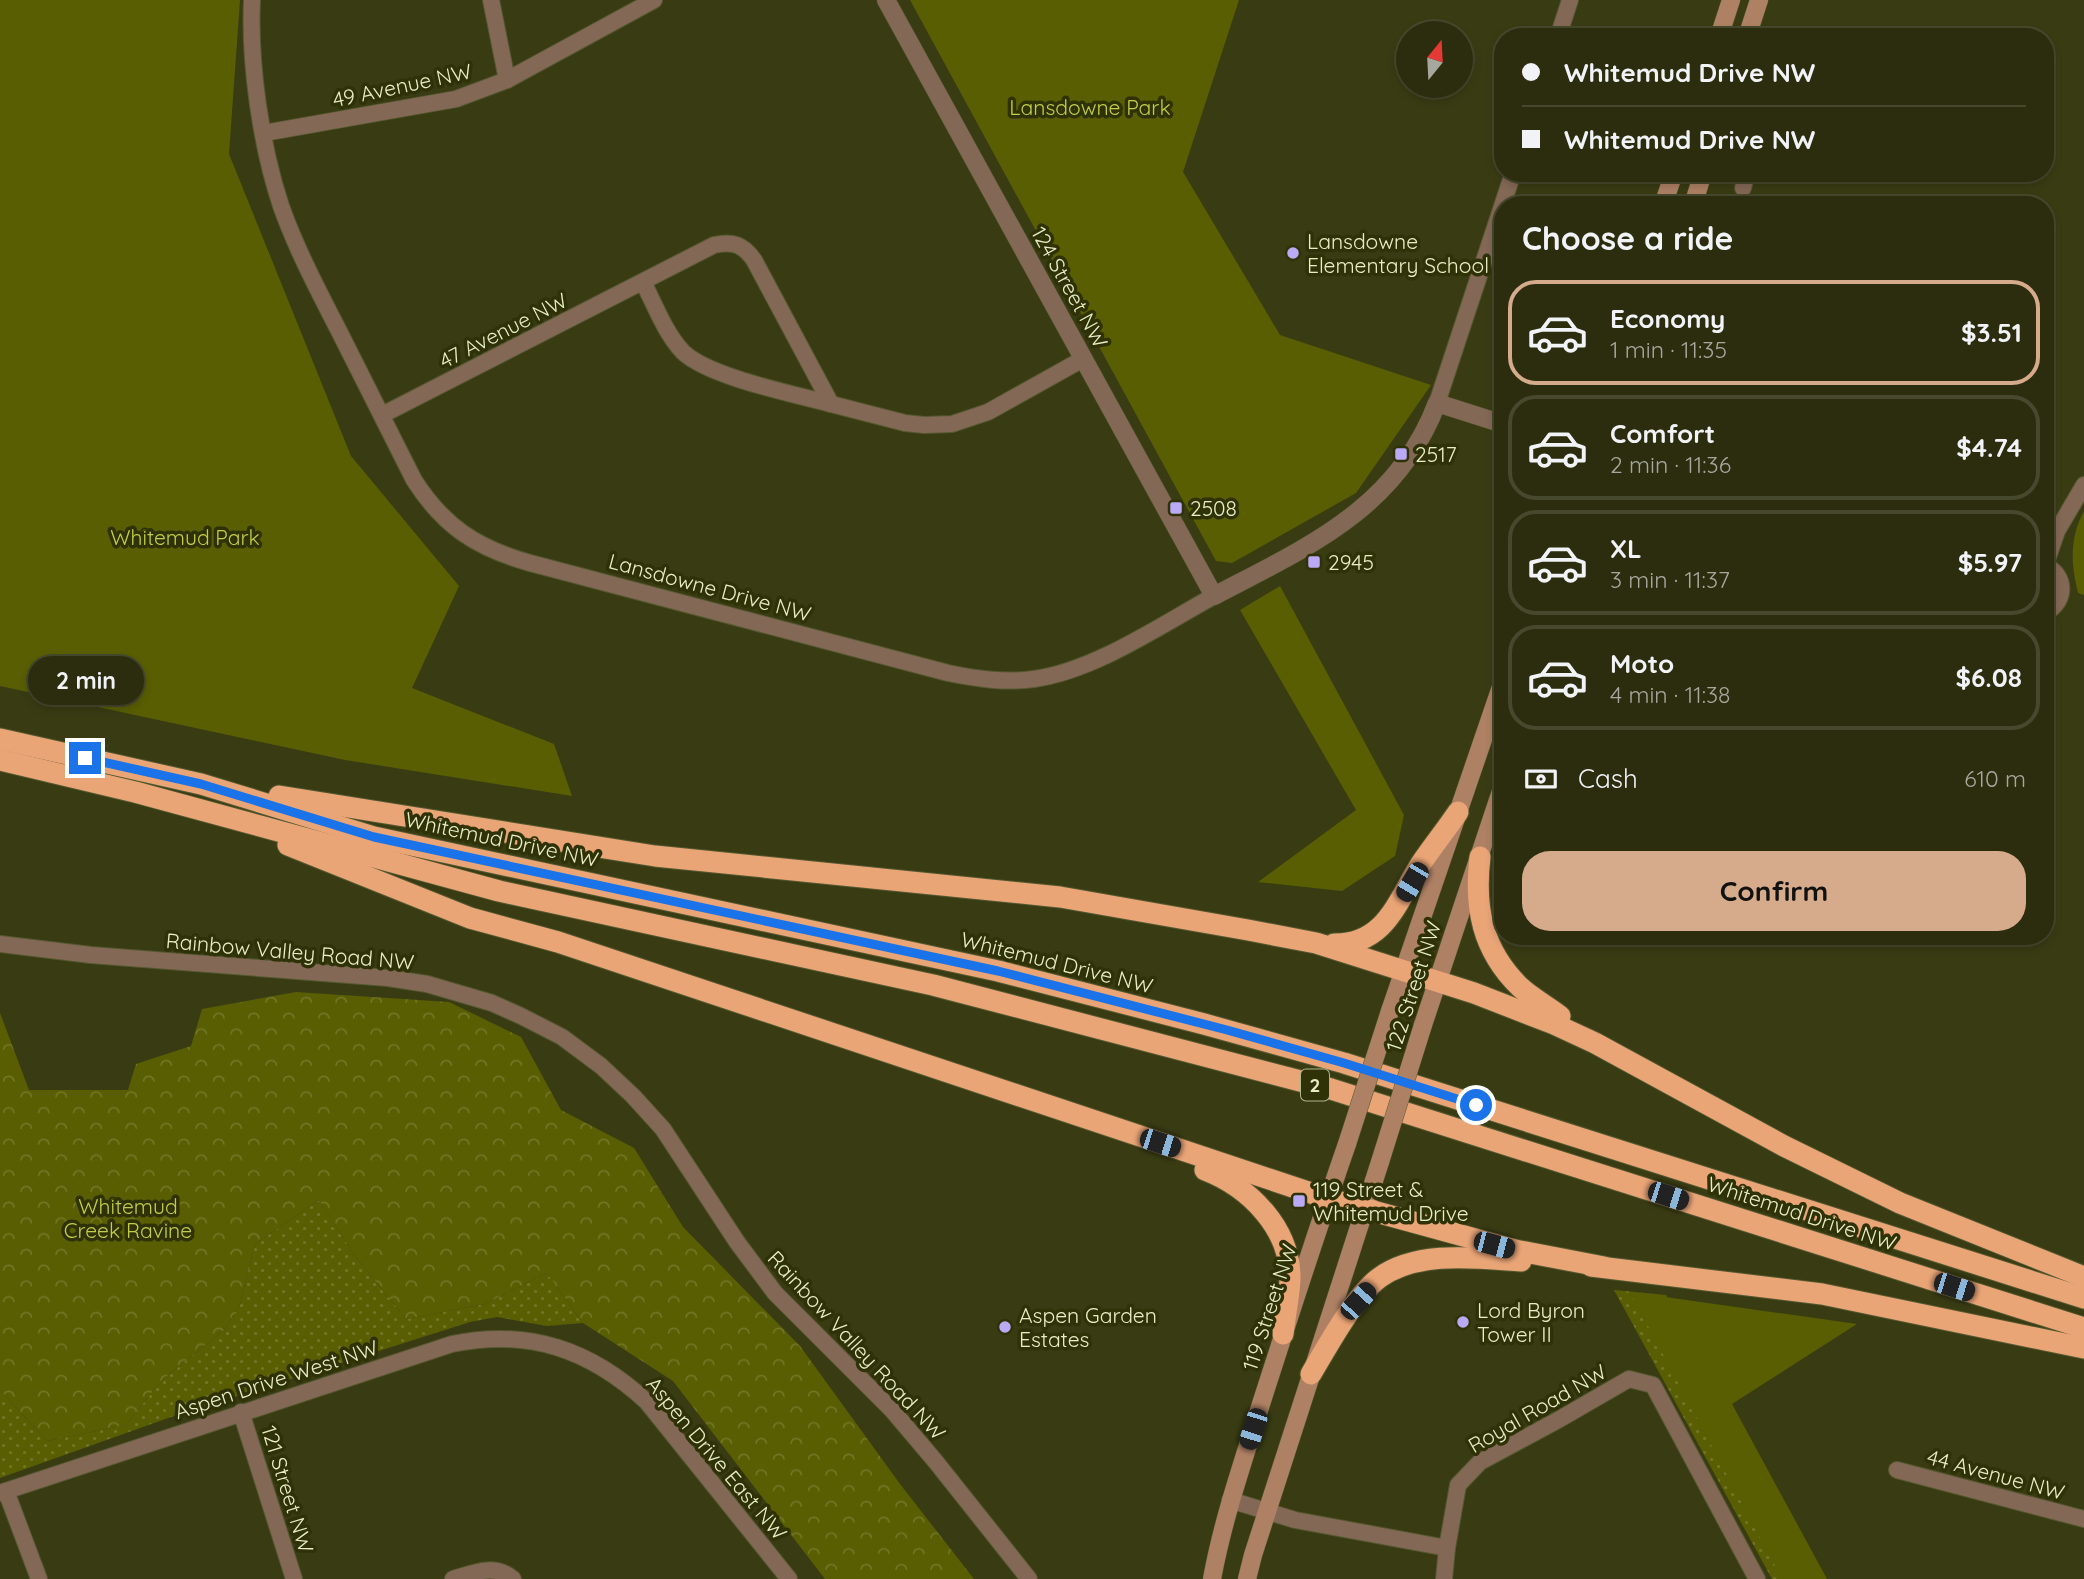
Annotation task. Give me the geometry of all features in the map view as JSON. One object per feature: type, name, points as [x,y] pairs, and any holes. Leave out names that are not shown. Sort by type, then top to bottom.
[{"type":"highway","name":"Whitemud Drive NW","points":[[0,739],[201,784],[374,837],[998,971],[1204,1024],[1344,1063],[2084,1298]]},
{"type":"highway","name":"Whitemud Drive NW","points":[[0,761],[178,803],[509,894],[933,985],[1331,1089],[2084,1328]]},
{"type":"highway","points":[[201,784],[656,856],[1059,897],[1316,943],[1504,1003],[1595,1043],[1784,1146],[1900,1203],[2084,1277]]},
{"type":"highway","points":[[178,803],[470,918],[558,942],[1329,1199],[1515,1250],[1604,1267]]},
{"type":"highway","points":[[1316,943],[1348,944],[1370,936],[1378,929],[1403,897],[1420,866],[1458,812]]},
{"type":"highway","points":[[1480,856],[1477,890],[1481,920],[1500,963],[1522,989],[1595,1043]]},
{"type":"highway","points":[[1084,1117],[1218,1175],[1254,1200],[1276,1229],[1287,1261],[1290,1278],[1283,1334]]},
{"type":"highway","points":[[1311,1374],[1337,1330],[1379,1278],[1418,1261],[1466,1258],[1604,1267],[1822,1294],[2084,1348]]},
{"type":"main road","points":[[1722,28],[1731,0]]},
{"type":"main road","points":[[1750,28],[1759,0]]},
{"type":"main road","name":"122 Street NW","points":[[1390,1011],[1494,707]]},
{"type":"main road","name":"122 Street NW","points":[[1364,1208],[1494,813]]},
{"type":"main road","name":"119 Street NW","points":[[1212,1579],[1230,1500],[1390,1011]]},
{"type":"main road","points":[[1247,1579],[1364,1208]]},
{"type":"street","name":"Lansdowne Drive NW","points":[[252,0],[256,90],[275,185],[289,226],[315,285],[414,480],[436,511],[458,531],[494,551],[530,563],[969,677],[1023,680],[1070,671],[1106,655],[1318,540],[1359,512],[1388,484],[1424,433],[1437,403]]},
{"type":"street","points":[[491,0],[507,80]]},
{"type":"street","name":"49 Avenue NW","points":[[264,133],[456,99],[507,80],[654,0]]},
{"type":"street","name":"124 Street NW","points":[[886,0],[1214,596]]},
{"type":"street","points":[[1561,28],[1570,0]]},
{"type":"street","points":[[1494,230],[1437,403],[1494,421]]},
{"type":"street","name":"47 Avenue NW","points":[[382,415],[714,245],[727,243],[741,246],[754,260],[831,404]]},
{"type":"street","points":[[643,282],[675,342],[696,361],[725,374],[905,423],[952,424],[988,412],[1083,359]]},
{"type":"street","points":[[2054,540],[2084,485]]},
{"type":"street","points":[[2054,571],[2062,588],[2061,596],[2054,605]]},
{"type":"street","name":"Rainbow Valley Road NW","points":[[0,944],[92,955],[388,978],[427,984],[492,1003],[562,1037],[601,1066],[634,1096],[663,1129],[737,1242],[775,1293],[892,1410],[1029,1579]]},
{"type":"street","name":"Aspen Drive West NW","points":[[3,1492],[452,1344],[491,1338],[531,1341],[569,1351]]},
{"type":"street","name":"Aspen Drive East NW","points":[[569,1351],[609,1371],[648,1402],[789,1579]]},
{"type":"street","name":"Royal Road NW","points":[[1444,1579],[1458,1485],[1480,1462],[1629,1379],[1653,1385],[1757,1579]]},
{"type":"street","name":"121 Street NW","points":[[241,1412],[294,1579]]},
{"type":"street","name":"44 Avenue NW","points":[[1897,1470],[2084,1519]]},
{"type":"street","points":[[3,1492],[39,1579]]},
{"type":"street","points":[[1230,1500],[1295,1520],[1447,1548]]},
{"type":"street","points":[[453,1579],[489,1570],[506,1575]]},
{"type":"green space","name":"Whitemud Park","points":[[0,0],[240,0],[229,154],[351,456],[459,586],[412,688],[554,744],[572,796],[345,760],[0,686]]},
{"type":"green space","name":"Lansdowne Park","points":[[910,0],[1239,0],[1183,172],[1280,335],[1431,385],[1356,493],[1232,563],[1216,561]]},
{"type":"green space","points":[[2084,511],[2084,595],[2078,593],[2073,552],[2076,532]]},
{"type":"green space","points":[[1280,586],[1404,815],[1395,856],[1342,891],[1258,882],[1356,810],[1240,610]]},
{"type":"green space","name":"Whitemud Creek Ravine","points":[[296,992],[449,1002],[521,1037],[561,1110],[634,1148],[683,1227],[800,1346],[900,1484],[974,1579],[825,1579],[673,1381],[583,1323],[547,1273],[485,1304],[406,1319],[355,1256],[319,1200],[255,1244],[240,1304],[225,1329],[161,1381],[126,1425],[47,1441],[0,1390],[0,1013],[29,1090],[128,1090],[136,1064],[191,1046],[202,1009]]},
{"type":"green space","points":[[319,1200],[355,1256],[406,1319],[485,1304],[547,1273],[583,1323],[547,1326],[497,1317],[470,1322],[171,1417],[0,1478],[0,1390],[47,1441],[126,1425],[161,1381],[225,1329],[240,1304],[255,1244]]},
{"type":"green space","points":[[1614,1290],[1666,1295],[1822,1579],[1772,1579]]},
{"type":"green space","points":[[1630,1292],[1857,1324],[1732,1404],[1827,1579],[1782,1579]]},
{"type":"place","name":"Lansdowne Elementary School","points":[[1293,253]]},
{"type":"place","name":"2517","points":[[1401,454]]},
{"type":"place","name":"2508","points":[[1176,508]]},
{"type":"place","name":"2945","points":[[1314,562]]},
{"type":"place","name":"119 Street & Whitemud Drive","points":[[1299,1201]]},
{"type":"place","name":"Lord Byron Tower II","points":[[1463,1322]]},
{"type":"place","name":"Aspen Garden Estates","points":[[1005,1327]]},
{"type":"route","points":[[85,758],[201,784],[374,837],[998,971],[1227,1030],[1344,1063],[1476,1105]]}]
